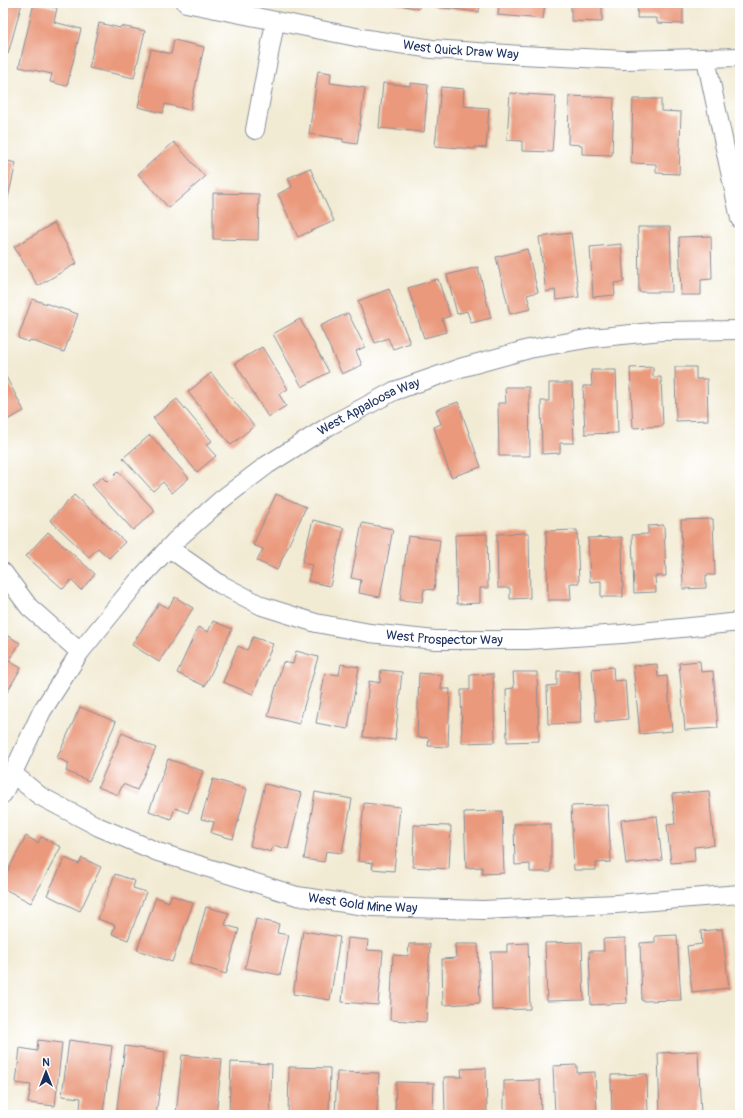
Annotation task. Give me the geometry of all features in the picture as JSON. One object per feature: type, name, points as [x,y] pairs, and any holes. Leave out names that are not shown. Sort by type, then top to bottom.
[{"type":"street","name":"West Quick Draw Way","points":[[186,3],[275,22],[432,49],[625,60],[740,57]]},
{"type":"street","points":[[254,130],[275,22]]},
{"type":"street","points":[[706,59],[740,219]]},
{"type":"street","name":"West Appaloosa Way","points":[[3,794],[42,711],[80,652],[137,582],[169,548],[221,500],[267,466],[329,426],[394,391],[460,368],[529,349],[592,338],[662,331],[740,330]]},
{"type":"street","name":"West Prospector Way","points":[[169,548],[220,584],[262,606],[316,623],[370,633],[435,640],[527,640],[622,634],[740,622]]},
{"type":"street","points":[[3,572],[29,607],[80,652]]},
{"type":"street","name":"West Gold Mine Way","points":[[12,773],[40,796],[99,827],[158,852],[297,896],[372,907],[483,910],[616,904],[740,894]]},
{"type":"building","points":[[3,3],[22,3],[8,54],[3,52]]},
{"type":"building","points":[[34,3],[57,8],[54,22],[81,29],[67,86],[50,82],[52,74],[19,67]]},
{"type":"building","points":[[391,3],[420,3],[419,9]]},
{"type":"building","points":[[435,3],[480,3],[479,12],[435,7]]},
{"type":"building","points":[[499,3],[545,3],[543,19],[498,15]]},
{"type":"building","points":[[571,3],[623,3],[623,5],[602,4],[602,22],[571,21]]},
{"type":"building","points":[[638,3],[683,3],[683,24],[657,23],[657,18],[637,18]]},
{"type":"building","points":[[99,23],[120,28],[121,26],[145,31],[134,78],[89,68]]},
{"type":"building","points":[[174,40],[204,47],[190,110],[165,104],[163,113],[138,107],[151,49],[171,54]]},
{"type":"building","points":[[318,71],[331,73],[330,83],[365,88],[357,144],[343,142],[343,139],[309,134]]},
{"type":"building","points":[[383,83],[410,86],[410,83],[428,85],[424,132],[379,128]]},
{"type":"building","points":[[441,87],[464,89],[463,106],[489,108],[486,148],[475,147],[474,149],[435,146]]},
{"type":"building","points":[[510,93],[556,96],[552,152],[522,151],[522,141],[507,140]]},
{"type":"building","points":[[569,96],[614,98],[612,155],[582,154],[582,145],[568,144]]},
{"type":"building","points":[[633,99],[661,99],[661,111],[681,112],[679,174],[656,173],[656,164],[631,163]]},
{"type":"building","points":[[174,142],[205,177],[169,208],[138,174]]},
{"type":"building","points":[[3,160],[16,163],[4,215],[3,215]]},
{"type":"building","points":[[310,168],[334,221],[298,237],[278,194],[292,187],[288,178]]},
{"type":"building","points":[[213,193],[259,194],[258,240],[213,239]]},
{"type":"building","points":[[54,223],[77,263],[38,286],[14,247]]},
{"type":"building","points":[[638,227],[670,227],[672,292],[639,292]]},
{"type":"building","points":[[571,233],[579,297],[556,300],[555,290],[546,292],[539,237]]},
{"type":"building","points":[[711,236],[712,279],[701,280],[701,295],[681,295],[679,237]]},
{"type":"building","points":[[621,244],[624,282],[614,283],[615,295],[593,297],[590,247]]},
{"type":"building","points":[[527,249],[538,292],[527,295],[531,309],[510,314],[496,257]]},
{"type":"building","points":[[478,267],[491,318],[471,323],[467,311],[457,314],[447,275]]},
{"type":"building","points":[[438,279],[450,316],[442,319],[446,332],[424,338],[408,288]]},
{"type":"building","points":[[389,289],[410,343],[393,349],[388,338],[375,343],[358,301]]},
{"type":"building","points":[[32,299],[78,314],[64,352],[30,340],[29,342],[18,338]]},
{"type":"building","points":[[348,313],[365,347],[356,351],[362,365],[342,374],[320,326]]},
{"type":"building","points":[[300,319],[329,372],[302,387],[273,334]]},
{"type":"building","points":[[262,347],[288,389],[279,394],[286,406],[268,417],[235,363]]},
{"type":"building","points":[[653,367],[653,377],[661,377],[663,426],[633,428],[630,368]]},
{"type":"building","points":[[675,367],[696,367],[696,379],[707,379],[708,420],[676,421]]},
{"type":"building","points":[[591,370],[616,370],[618,433],[585,434],[583,386],[592,386]]},
{"type":"building","points":[[3,371],[24,411],[3,422]]},
{"type":"building","points":[[211,373],[254,426],[231,445],[188,392]]},
{"type":"building","points":[[549,383],[572,383],[574,443],[560,443],[560,453],[542,454],[541,401],[549,401]]},
{"type":"building","points":[[505,387],[529,387],[530,456],[499,456],[498,403],[506,403]]},
{"type":"building","points":[[177,399],[212,441],[206,445],[216,456],[197,472],[153,418]]},
{"type":"building","points":[[458,402],[481,467],[451,477],[434,427],[441,424],[436,410]]},
{"type":"building","points":[[150,435],[189,478],[172,493],[163,482],[153,491],[123,458]]},
{"type":"building","points":[[118,471],[155,511],[133,530],[92,485],[102,477],[107,482]]},
{"type":"building","points":[[276,494],[306,507],[277,570],[257,561],[263,549],[253,545]]},
{"type":"building","points":[[74,495],[125,542],[109,558],[98,548],[89,557],[50,520]]},
{"type":"building","points":[[713,519],[715,575],[706,575],[706,588],[683,589],[681,520]]},
{"type":"building","points":[[313,520],[344,528],[330,586],[308,581],[312,565],[302,563]]},
{"type":"building","points":[[362,523],[393,529],[380,597],[359,593],[361,580],[351,578]]},
{"type":"building","points":[[664,525],[666,576],[655,576],[656,592],[634,593],[632,535],[648,534],[648,526]]},
{"type":"building","points":[[577,530],[579,583],[570,583],[571,600],[548,600],[546,531]]},
{"type":"building","points":[[48,532],[95,574],[81,590],[71,580],[63,589],[26,556]]},
{"type":"building","points":[[529,533],[530,598],[510,599],[510,588],[498,588],[497,534]]},
{"type":"building","points":[[487,534],[488,588],[480,588],[480,603],[457,604],[455,535]]},
{"type":"building","points":[[408,536],[440,540],[434,590],[424,589],[422,602],[400,600]]},
{"type":"building","points":[[622,537],[623,597],[601,597],[601,581],[590,582],[588,538]]},
{"type":"building","points":[[175,597],[193,608],[159,662],[132,645],[159,603],[168,608]]},
{"type":"building","points":[[213,621],[232,629],[205,686],[177,673],[198,627],[208,632]]},
{"type":"building","points":[[3,633],[20,643],[9,661],[21,668],[6,694],[3,692]]},
{"type":"building","points":[[253,637],[273,644],[253,694],[223,682],[238,646],[247,650]]},
{"type":"building","points":[[296,651],[318,657],[299,724],[268,716],[283,662],[293,664]]},
{"type":"building","points":[[700,661],[701,672],[713,671],[718,728],[685,730],[679,663]]},
{"type":"building","points":[[341,664],[359,667],[348,729],[316,723],[325,673],[339,675]]},
{"type":"building","points":[[657,664],[658,677],[667,676],[672,731],[640,734],[633,666]]},
{"type":"building","points":[[613,667],[614,681],[625,680],[628,719],[596,722],[592,669]]},
{"type":"building","points":[[381,670],[402,672],[395,740],[363,737],[369,681],[380,683]]},
{"type":"building","points":[[557,671],[579,671],[581,723],[548,724],[547,686],[557,685]]},
{"type":"building","points":[[513,672],[537,672],[539,741],[507,742],[506,689],[514,688]]},
{"type":"building","points":[[419,673],[442,675],[441,689],[450,689],[448,747],[428,746],[429,738],[417,737]]},
{"type":"building","points":[[493,674],[495,742],[462,743],[461,690],[470,690],[470,675]]},
{"type":"building","points":[[80,707],[116,722],[89,781],[66,771],[69,763],[57,758]]},
{"type":"building","points":[[122,733],[156,748],[137,790],[123,784],[118,795],[98,787]]},
{"type":"building","points":[[168,759],[203,771],[188,813],[175,808],[171,819],[149,811]]},
{"type":"building","points":[[213,779],[247,789],[233,839],[211,833],[214,822],[201,819]]},
{"type":"building","points":[[265,784],[302,793],[288,849],[273,845],[271,852],[250,846]]},
{"type":"building","points":[[709,791],[714,845],[694,847],[695,861],[671,863],[667,825],[675,824],[672,794]]},
{"type":"building","points":[[315,792],[352,799],[342,853],[326,851],[324,862],[304,859]]},
{"type":"building","points":[[364,803],[400,807],[394,871],[372,869],[373,863],[358,861]]},
{"type":"building","points":[[608,805],[611,862],[596,863],[596,870],[574,870],[571,806]]},
{"type":"building","points":[[502,811],[504,873],[482,874],[482,867],[466,868],[464,812]]},
{"type":"building","points":[[657,816],[662,860],[626,864],[621,820]]},
{"type":"building","points":[[514,824],[551,824],[551,872],[530,872],[530,864],[515,865]]},
{"type":"building","points":[[414,825],[451,826],[449,869],[413,867]]},
{"type":"building","points":[[26,836],[38,843],[41,837],[61,847],[31,903],[3,888],[3,880]]},
{"type":"building","points":[[65,858],[79,864],[82,858],[101,867],[80,911],[47,895]]},
{"type":"building","points":[[115,874],[135,881],[133,888],[146,892],[128,940],[112,934],[115,925],[98,919]]},
{"type":"building","points":[[171,895],[193,903],[172,962],[137,950],[156,897],[169,902]]},
{"type":"building","points":[[206,907],[229,913],[225,925],[239,929],[226,974],[190,963]]},
{"type":"building","points":[[256,919],[279,924],[277,933],[289,935],[280,975],[245,968]]},
{"type":"building","points":[[722,929],[729,988],[692,992],[687,946],[702,944],[701,931]]},
{"type":"building","points":[[303,931],[340,937],[330,1000],[293,994]]},
{"type":"building","points":[[677,935],[681,1000],[642,1001],[640,943],[655,942],[655,936]]},
{"type":"building","points":[[348,938],[368,940],[367,950],[383,951],[378,1005],[342,1002]]},
{"type":"building","points":[[625,938],[627,1003],[591,1005],[589,951],[604,951],[603,939]]},
{"type":"building","points":[[582,942],[584,1000],[547,1001],[545,943]]},
{"type":"building","points":[[528,943],[530,1009],[492,1010],[491,952],[507,952],[507,944]]},
{"type":"building","points":[[409,944],[430,944],[426,1022],[390,1020],[393,955],[408,956]]},
{"type":"building","points":[[455,944],[478,944],[480,1003],[443,1005],[442,959],[456,958]]},
{"type":"building","points":[[38,1040],[62,1043],[55,1106],[28,1103],[31,1085],[16,1083],[20,1048],[37,1051]]},
{"type":"building","points":[[69,1040],[112,1046],[103,1113],[80,1110],[81,1098],[62,1096]]},
{"type":"building","points":[[125,1046],[165,1052],[156,1115],[116,1115]]},
{"type":"building","points":[[698,1051],[701,1115],[660,1115],[658,1053]]},
{"type":"building","points":[[182,1055],[222,1059],[216,1115],[176,1115]]},
{"type":"building","points":[[231,1062],[272,1064],[270,1115],[229,1115]]},
{"type":"building","points":[[577,1065],[577,1073],[595,1072],[597,1115],[555,1115],[553,1066]]},
{"type":"building","points":[[289,1067],[330,1068],[329,1115],[288,1115]]},
{"type":"building","points":[[486,1068],[487,1115],[445,1115],[444,1077],[462,1077],[461,1069]]},
{"type":"building","points":[[337,1072],[379,1073],[377,1115],[335,1115]]},
{"type":"building","points":[[647,1074],[648,1115],[612,1115],[611,1075]]},
{"type":"building","points":[[540,1080],[541,1115],[504,1115],[504,1081]]},
{"type":"building","points":[[396,1082],[434,1083],[433,1115],[395,1115]]}]
